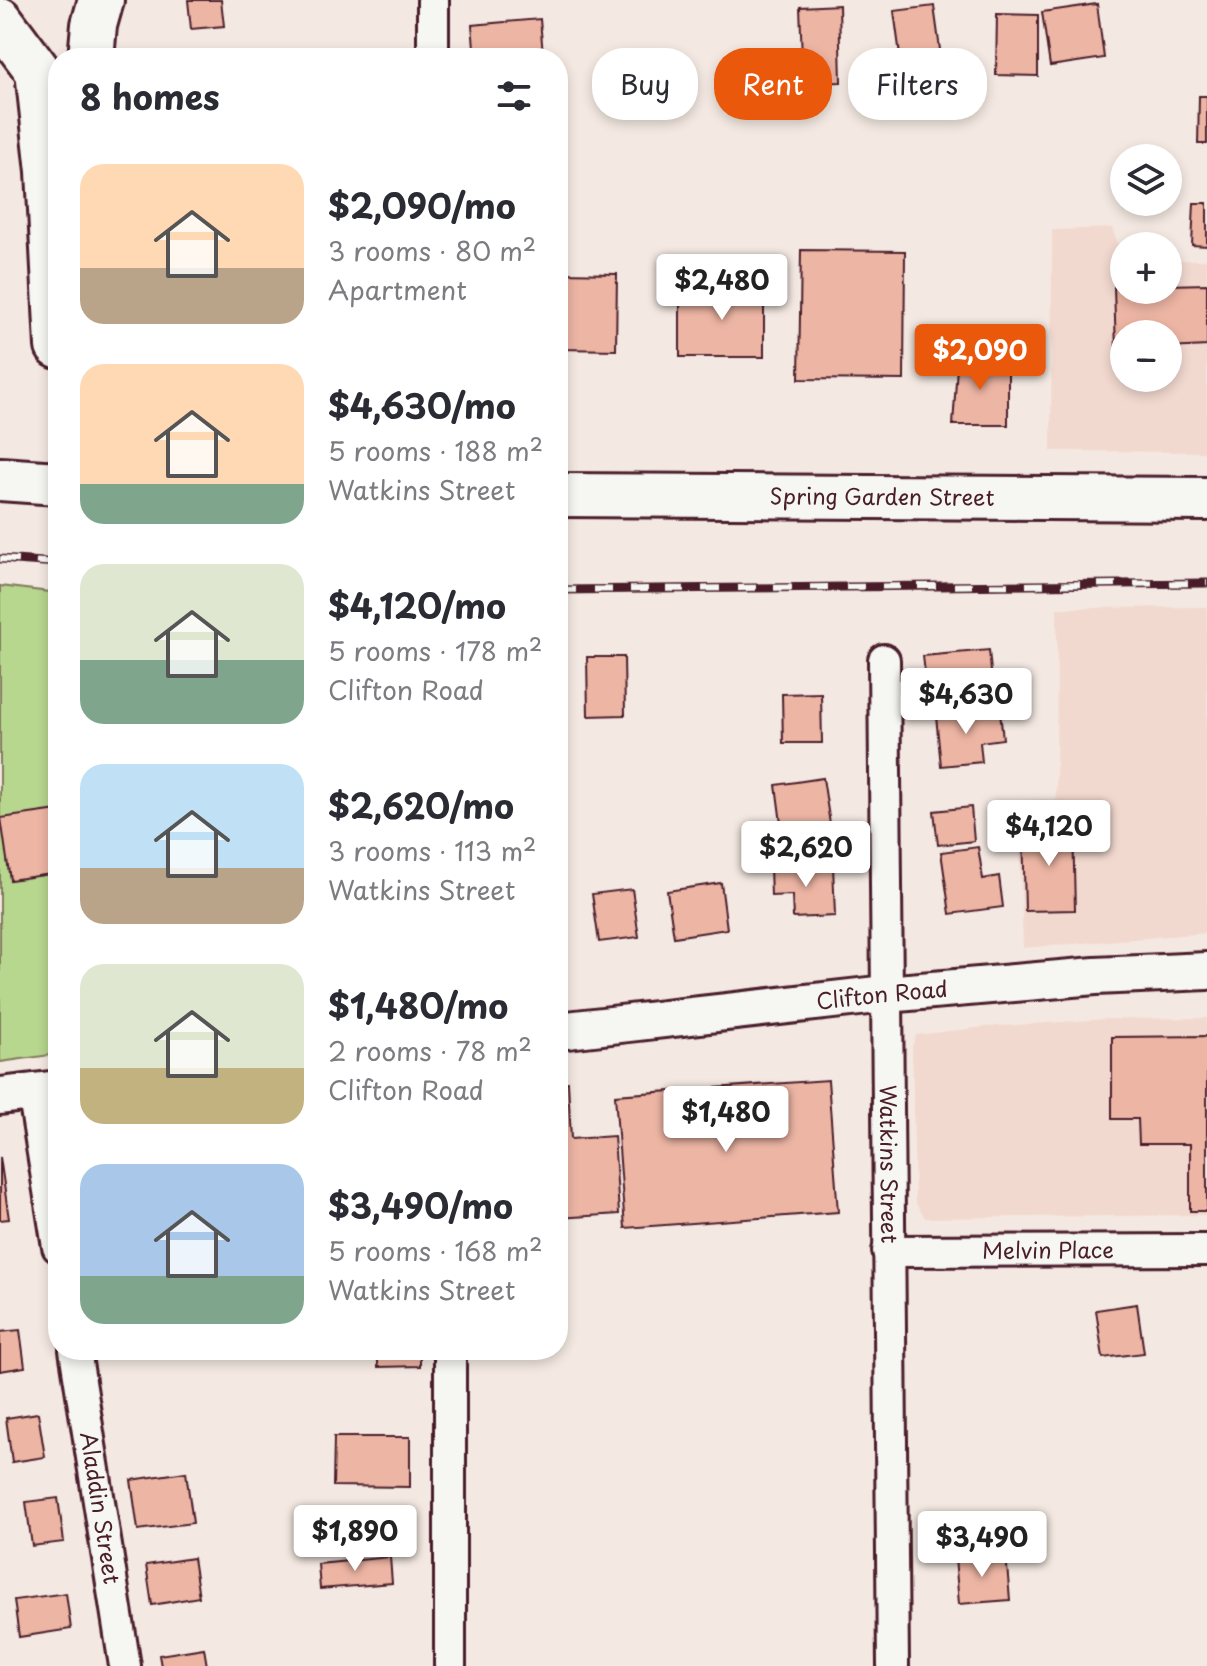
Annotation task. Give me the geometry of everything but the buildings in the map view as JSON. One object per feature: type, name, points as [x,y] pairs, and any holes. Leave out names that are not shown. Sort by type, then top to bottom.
[{"type":"highway","points":[[92,48],[101,0]]},
{"type":"highway","points":[[0,20],[38,71],[48,162]]},
{"type":"main road","points":[[0,479],[48,482]]},
{"type":"main road","name":"Spring Garden Street","points":[[568,495],[1207,499]]},
{"type":"street","points":[[433,0],[433,48]]},
{"type":"street","name":"Watkins Street","points":[[884,660],[893,1666]]},
{"type":"street","name":"Clifton Road","points":[[568,1030],[886,994],[1095,976],[1207,971]]},
{"type":"street","points":[[30,1092],[48,1192]]},
{"type":"street","name":"Melvin Place","points":[[888,1251],[1207,1250]]},
{"type":"street","name":"Aladdin Street","points":[[77,1360],[125,1666]]},
{"type":"street","points":[[450,1360],[450,1666]]},
{"type":"shaded area","points":[[1112,228],[1110,304],[1182,304],[1182,260],[1207,260],[1207,452],[1051,451],[1052,230]]},
{"type":"shaded area","points":[[1207,607],[1207,933],[1023,948],[1018,800],[1056,799],[1057,608]]},
{"type":"shaded area","points":[[1207,1018],[1207,1215],[925,1218],[915,1202],[912,1047],[916,1035],[1106,1019]]},
{"type":"green space","points":[[0,586],[48,592],[48,1055],[0,1062]]},
{"type":"railway","points":[[0,559],[48,562]]},
{"type":"railway","points":[[568,590],[1207,583]]}]
